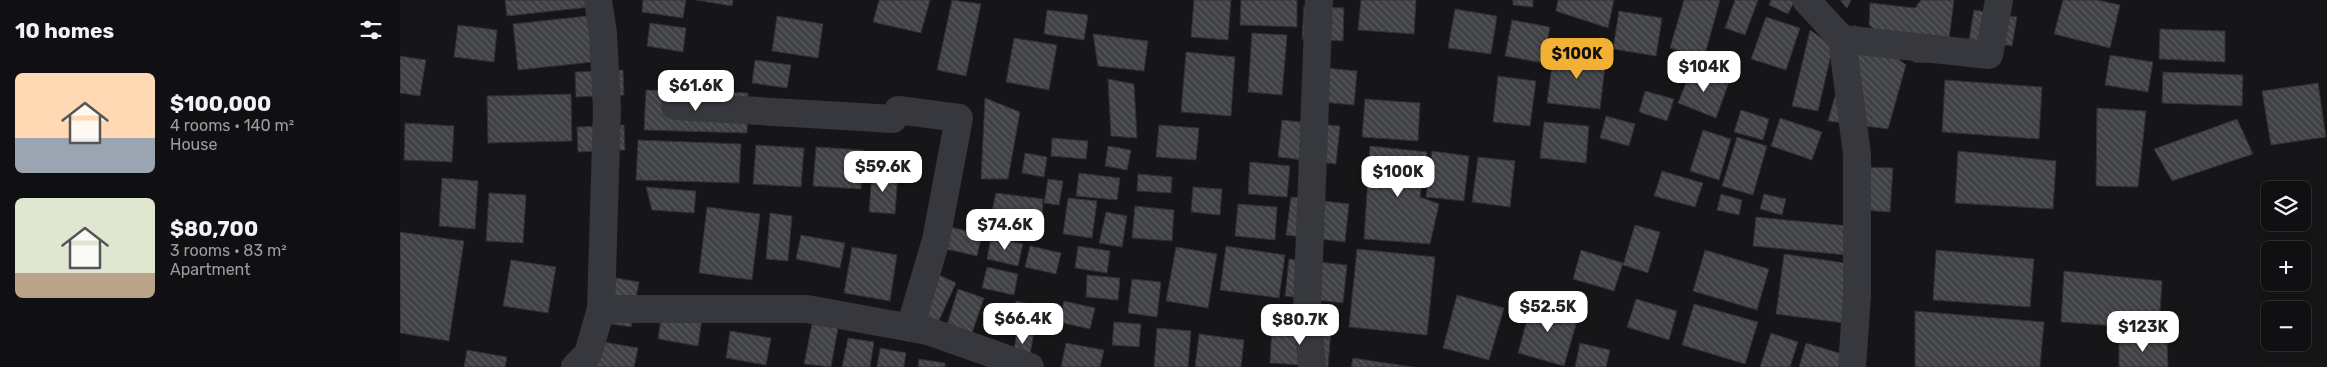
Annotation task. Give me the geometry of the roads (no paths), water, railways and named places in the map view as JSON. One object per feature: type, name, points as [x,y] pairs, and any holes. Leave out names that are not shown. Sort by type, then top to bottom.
[{"type":"street","points":[[575,367],[588,354],[601,309],[607,109],[603,33],[598,0]]},
{"type":"street","points":[[1312,367],[1307,310],[1319,0]]},
{"type":"street","points":[[1806,0],[1842,39],[1857,154],[1857,295],[1852,367]]},
{"type":"street","points":[[1842,39],[1989,55],[1999,0]]},
{"type":"street","points":[[675,106],[893,119],[898,110],[959,118],[936,240],[910,328]]},
{"type":"street","points":[[601,309],[808,309],[928,331],[966,356],[1030,367]]}]
